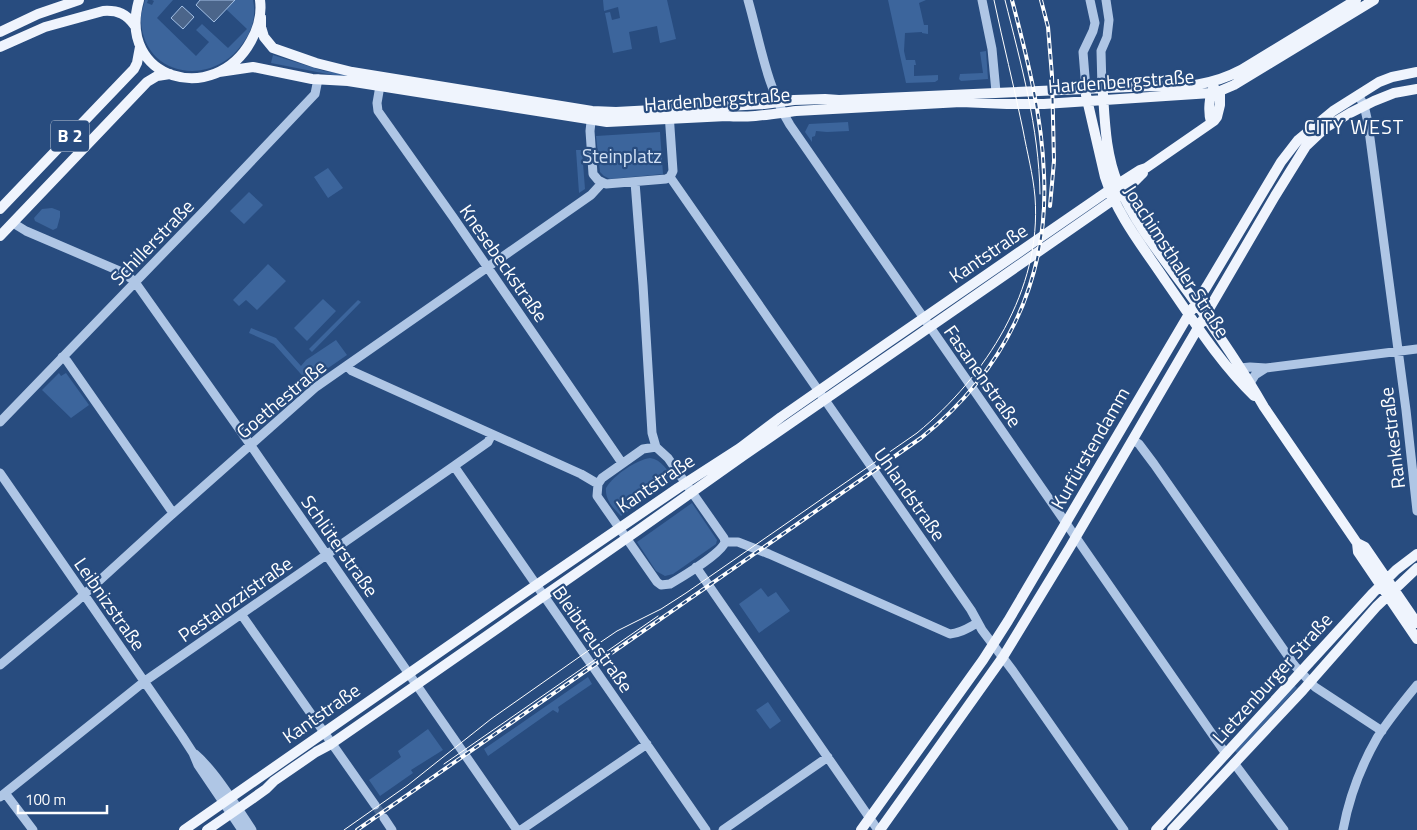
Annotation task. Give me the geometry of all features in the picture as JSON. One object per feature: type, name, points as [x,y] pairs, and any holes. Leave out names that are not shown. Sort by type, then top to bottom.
[{"type":"main road","points":[[0,32],[38,14],[79,0]]},
{"type":"main road","points":[[139,0],[135,26],[140,48],[147,58],[164,72],[170,74]]},
{"type":"main road","name":"B 2","points":[[0,236],[151,79],[170,74],[195,78],[209,76],[219,72],[236,60],[255,34],[261,17],[260,0]]},
{"type":"main road","name":"Hardenbergstraße","points":[[219,72],[253,67],[318,79],[380,82],[591,116],[612,122],[778,102],[820,99],[839,100],[996,92],[1186,86],[1219,80],[1247,67],[1356,0]]},
{"type":"main road","points":[[1215,92],[1248,76],[1374,0]]},
{"type":"main road","points":[[0,47],[45,27],[103,11],[113,10],[121,12],[135,26]]},
{"type":"main road","name":"Hardenbergstraße","points":[[261,17],[264,37],[269,45],[276,50],[380,82]]},
{"type":"main road","name":"B 2","points":[[0,209],[134,69],[140,48]]},
{"type":"main road","name":"Kurfürstendamm","points":[[861,830],[993,645],[1189,314],[1289,151],[1298,140],[1319,122],[1358,95],[1386,79],[1417,72]]},
{"type":"main road","name":"Kantstraße","points":[[184,830],[536,584],[685,483],[930,327],[1120,188],[1143,174],[1146,168],[1211,122],[1210,117],[1219,80]]},
{"type":"main road","name":"Joachimsthaler Straße","points":[[1102,88],[1105,134],[1109,154],[1120,188],[1129,206],[1148,237],[1205,316],[1264,407],[1357,543],[1358,552],[1384,582],[1417,639]]},
{"type":"main road","name":"Joachimsthaler Straße","points":[[1086,89],[1087,101],[1104,173],[1111,195],[1120,213],[1198,328],[1238,380],[1264,407]]},
{"type":"main road","name":"Kurfürstendamm","points":[[879,830],[1003,657],[1076,538],[1306,146],[1325,128],[1364,105],[1394,93],[1417,89]]},
{"type":"main road","name":"Hardenbergstraße","points":[[669,115],[746,117],[831,109],[961,102],[1013,105],[1215,92]]},
{"type":"main road","name":"Kantstraße","points":[[207,830],[274,781],[331,744],[692,492],[923,318],[1111,195]]},
{"type":"main road","name":"Lietzenburger Straße","points":[[1156,830],[1384,582],[1417,554]]},
{"type":"main road","name":"Lietzenburger Straße","points":[[1172,830],[1310,682],[1390,592],[1417,568]]},
{"type":"main road","name":"Joachimsthaler Straße","points":[[1390,592],[1417,623]]},
{"type":"street","name":"Fasanenstraße","points":[[748,0],[772,89],[783,113],[1226,754]]},
{"type":"street","points":[[982,0],[992,49],[996,92]]},
{"type":"street","points":[[1086,89],[1083,52],[1094,28],[1094,14],[1090,0]]},
{"type":"street","points":[[1102,88],[1101,50],[1109,30],[1110,20],[1106,0]]},
{"type":"street","points":[[1087,43],[1088,50],[1091,53],[1095,54],[1101,50]]},
{"type":"street","name":"Schillerstraße","points":[[0,422],[315,94],[318,79]]},
{"type":"street","name":"Knesebeckstraße","points":[[380,82],[377,102],[378,111],[622,463]]},
{"type":"street","name":"Rankestraße","points":[[1358,95],[1364,105],[1368,123],[1397,351],[1414,454],[1417,511]]},
{"type":"street","points":[[591,116],[593,174],[598,180],[606,184],[666,179],[670,177],[673,171],[669,115]]},
{"type":"street","name":"Uhlandstraße","points":[[670,177],[971,610],[977,623],[1003,657],[1124,830]]},
{"type":"street","points":[[634,182],[643,285],[652,433],[656,447],[668,458],[726,542]]},
{"type":"street","name":"Goethestraße","points":[[0,665],[84,594],[316,387],[591,195],[602,183]]},
{"type":"street","points":[[13,223],[26,231],[124,273],[135,282]]},
{"type":"street","name":"Schlüterstraße","points":[[135,282],[519,830]]},
{"type":"street","points":[[1240,368],[1266,368],[1417,349]]},
{"type":"street","points":[[62,357],[173,513]]},
{"type":"street","points":[[347,366],[352,371],[581,474],[598,484]]},
{"type":"street","points":[[1250,384],[1255,374],[1266,368]]},
{"type":"street","name":"Pestalozzistraße","points":[[2,795],[144,681],[488,442],[492,434]]},
{"type":"street","points":[[1133,440],[1139,444],[1151,460],[1300,672],[1315,687],[1382,730]]},
{"type":"street","points":[[656,447],[643,449],[602,478],[598,484],[597,496],[656,581],[661,586],[670,584],[723,547],[726,542]]},
{"type":"street","name":"Bleibtreustraße","points":[[454,466],[706,830]]},
{"type":"street","name":"Leibnizstraße","points":[[0,473],[194,753],[198,765],[227,800],[242,830]]},
{"type":"street","points":[[726,542],[738,542],[769,554],[950,634],[962,632],[977,623]]},
{"type":"street","points":[[696,567],[879,830]]},
{"type":"street","points":[[241,614],[374,805]]},
{"type":"street","points":[[1344,830],[1346,814],[1363,768],[1382,730],[1417,685]]},
{"type":"street","points":[[519,830],[647,744]]},
{"type":"street","points":[[723,830],[828,757]]},
{"type":"street","points":[[1234,763],[1284,830]]},
{"type":"street","points":[[2,795],[34,830]]},
{"type":"street","name":"Leibnizstraße","points":[[234,812],[252,830]]},
{"type":"street","points":[[384,818],[392,830]]},
{"type":"green space","points":[[145,0],[148,0],[147,3],[152,5],[154,1],[152,0],[173,0],[157,18],[196,56],[209,42],[196,30],[202,24],[228,48],[247,29],[226,9],[235,0],[253,0],[253,21],[245,40],[232,56],[216,66],[199,70],[182,70],[166,64],[153,54],[145,39],[141,14]]},
{"type":"green space","points":[[603,0],[667,0],[676,39],[660,43],[657,26],[629,32],[632,49],[613,53],[605,13],[610,12],[612,20],[620,18],[618,7],[604,11]]},
{"type":"green space","points":[[888,0],[926,0],[919,3],[924,25],[928,25],[928,34],[922,32],[905,33],[904,51],[906,60],[915,60],[914,76],[938,75],[938,80],[935,82],[906,83]]},
{"type":"green space","points":[[986,51],[988,79],[961,81],[959,79],[960,74],[983,73],[980,52]]},
{"type":"green space","points":[[273,55],[324,71],[359,76],[358,80],[271,63]]},
{"type":"green space","points":[[848,122],[849,131],[816,131],[815,136],[812,137],[812,142],[805,132],[809,124]]},
{"type":"green space","name":"Steinplatz","points":[[660,132],[663,174],[610,179],[600,172],[596,136]]},
{"type":"green space","points":[[576,150],[582,150],[585,189],[579,193]]},
{"type":"green space","points":[[328,168],[343,188],[328,198],[314,177]]},
{"type":"green space","points":[[249,192],[263,205],[244,224],[230,211]]},
{"type":"green space","points":[[52,208],[60,211],[57,228],[53,230],[35,221],[34,218],[42,209]]},
{"type":"green space","points":[[268,264],[286,281],[257,310],[246,300],[239,306],[233,300]]},
{"type":"green space","points":[[323,299],[336,311],[307,341],[294,328]]},
{"type":"green space","points":[[358,300],[361,302],[312,352],[309,349]]},
{"type":"green space","points":[[251,328],[276,338],[301,366],[306,360],[336,340],[347,355],[308,382],[274,344],[249,333]]},
{"type":"green space","points":[[59,373],[61,376],[66,373],[89,405],[71,418],[42,390]]},
{"type":"green space","points":[[650,458],[661,463],[674,479],[621,516],[608,500],[606,488],[614,478],[626,469],[644,459]]},
{"type":"green space","points":[[692,503],[717,540],[716,544],[673,574],[665,576],[656,571],[637,542]]},
{"type":"green space","points":[[761,588],[768,597],[776,592],[790,611],[759,633],[739,604]]},
{"type":"green space","points":[[588,677],[592,684],[558,707],[558,713],[553,710],[488,756],[484,749]]},
{"type":"green space","points":[[1294,685],[1297,688],[1237,753],[1234,750]]},
{"type":"green space","points":[[768,702],[781,721],[770,729],[756,710]]},
{"type":"green space","points":[[428,729],[443,750],[411,770],[413,773],[380,796],[369,780],[401,757],[398,751]]},
{"type":"shaded area","points":[[200,0],[235,0],[214,22],[196,5]]},
{"type":"shaded area","points":[[182,6],[194,17],[183,29],[171,18]]},
{"type":"tunnel","points":[[375,805],[384,818]]},
{"type":"tram line","points":[[344,830],[408,785],[491,719],[592,648],[617,631],[661,609],[686,593],[917,433],[966,385],[987,358],[1019,298],[1029,265],[1035,232],[1035,197],[1031,171],[994,0]]},
{"type":"tram line","points":[[1005,0],[1033,120],[1040,194]]},
{"type":"tram line","points":[[444,764],[658,616]]},
{"type":"railway","points":[[357,830],[921,438],[950,412],[976,384],[998,354],[1016,322],[1039,252],[1044,214],[1043,153],[1037,108],[1012,0]]},
{"type":"railway","points":[[1041,0],[1048,27],[1052,76],[1054,161],[1050,206]]},
{"type":"district","name":"CITY WEST","points":[[1354,127]]}]
